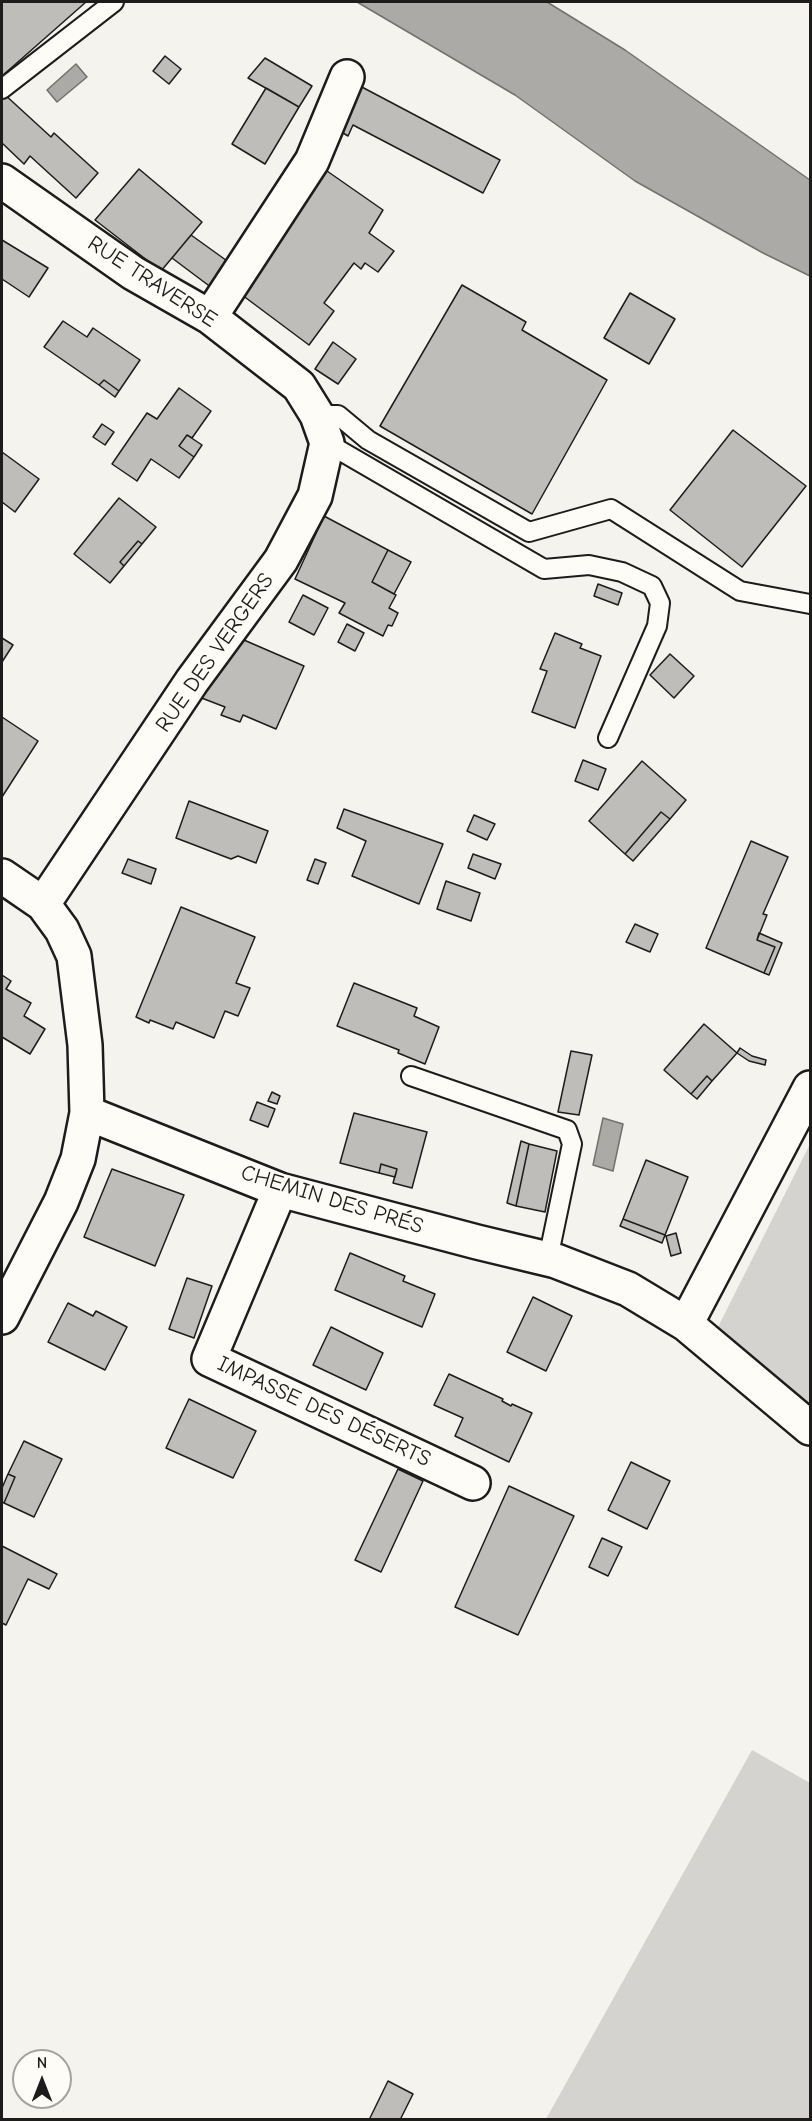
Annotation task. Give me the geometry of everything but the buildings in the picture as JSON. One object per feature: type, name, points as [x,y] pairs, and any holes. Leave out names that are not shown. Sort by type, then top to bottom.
[{"type":"street","points":[[210,317],[312,162],[346,76]]},
{"type":"street","name":"RUE TRAVERSE","points":[[2,181],[133,273],[210,317],[299,386],[322,429]]},
{"type":"street","name":"RUE DES VERGERS","points":[[43,904],[192,681],[281,560],[315,496],[322,429]]},
{"type":"street","points":[[2,876],[43,904],[62,930],[74,956],[85,1045],[87,1113],[78,1159],[61,1202],[2,1317]]},
{"type":"street","points":[[686,1324],[810,1088]]},
{"type":"street","name":"CHEMIN DES PRÉS","points":[[87,1113],[280,1190],[548,1259],[628,1289],[686,1324],[810,1428]]},
{"type":"street","name":"IMPASSE DES DÉSERTS","points":[[280,1190],[209,1359],[473,1483]]},
{"type":"lane","points":[[2,89],[114,2]]},
{"type":"lane","points":[[608,738],[657,626],[660,603],[652,586],[622,572],[590,565],[544,569],[322,429],[338,415],[368,440],[529,532],[611,509],[740,591],[810,604]]},
{"type":"lane","points":[[411,1076],[567,1130],[572,1144],[548,1259]]},
{"type":"shaded area","points":[[357,2],[547,2],[625,50],[810,180],[810,276],[763,253],[635,181],[515,95]]},
{"type":"shaded area","points":[[76,64],[87,77],[57,102],[47,90]]},
{"type":"shaded area","points":[[603,1118],[623,1124],[613,1171],[593,1165]]},
{"type":"shaded area","points":[[810,1144],[810,1407],[718,1327]]},
{"type":"shaded area","points":[[752,1750],[810,1783],[810,2119],[546,2119]]}]
